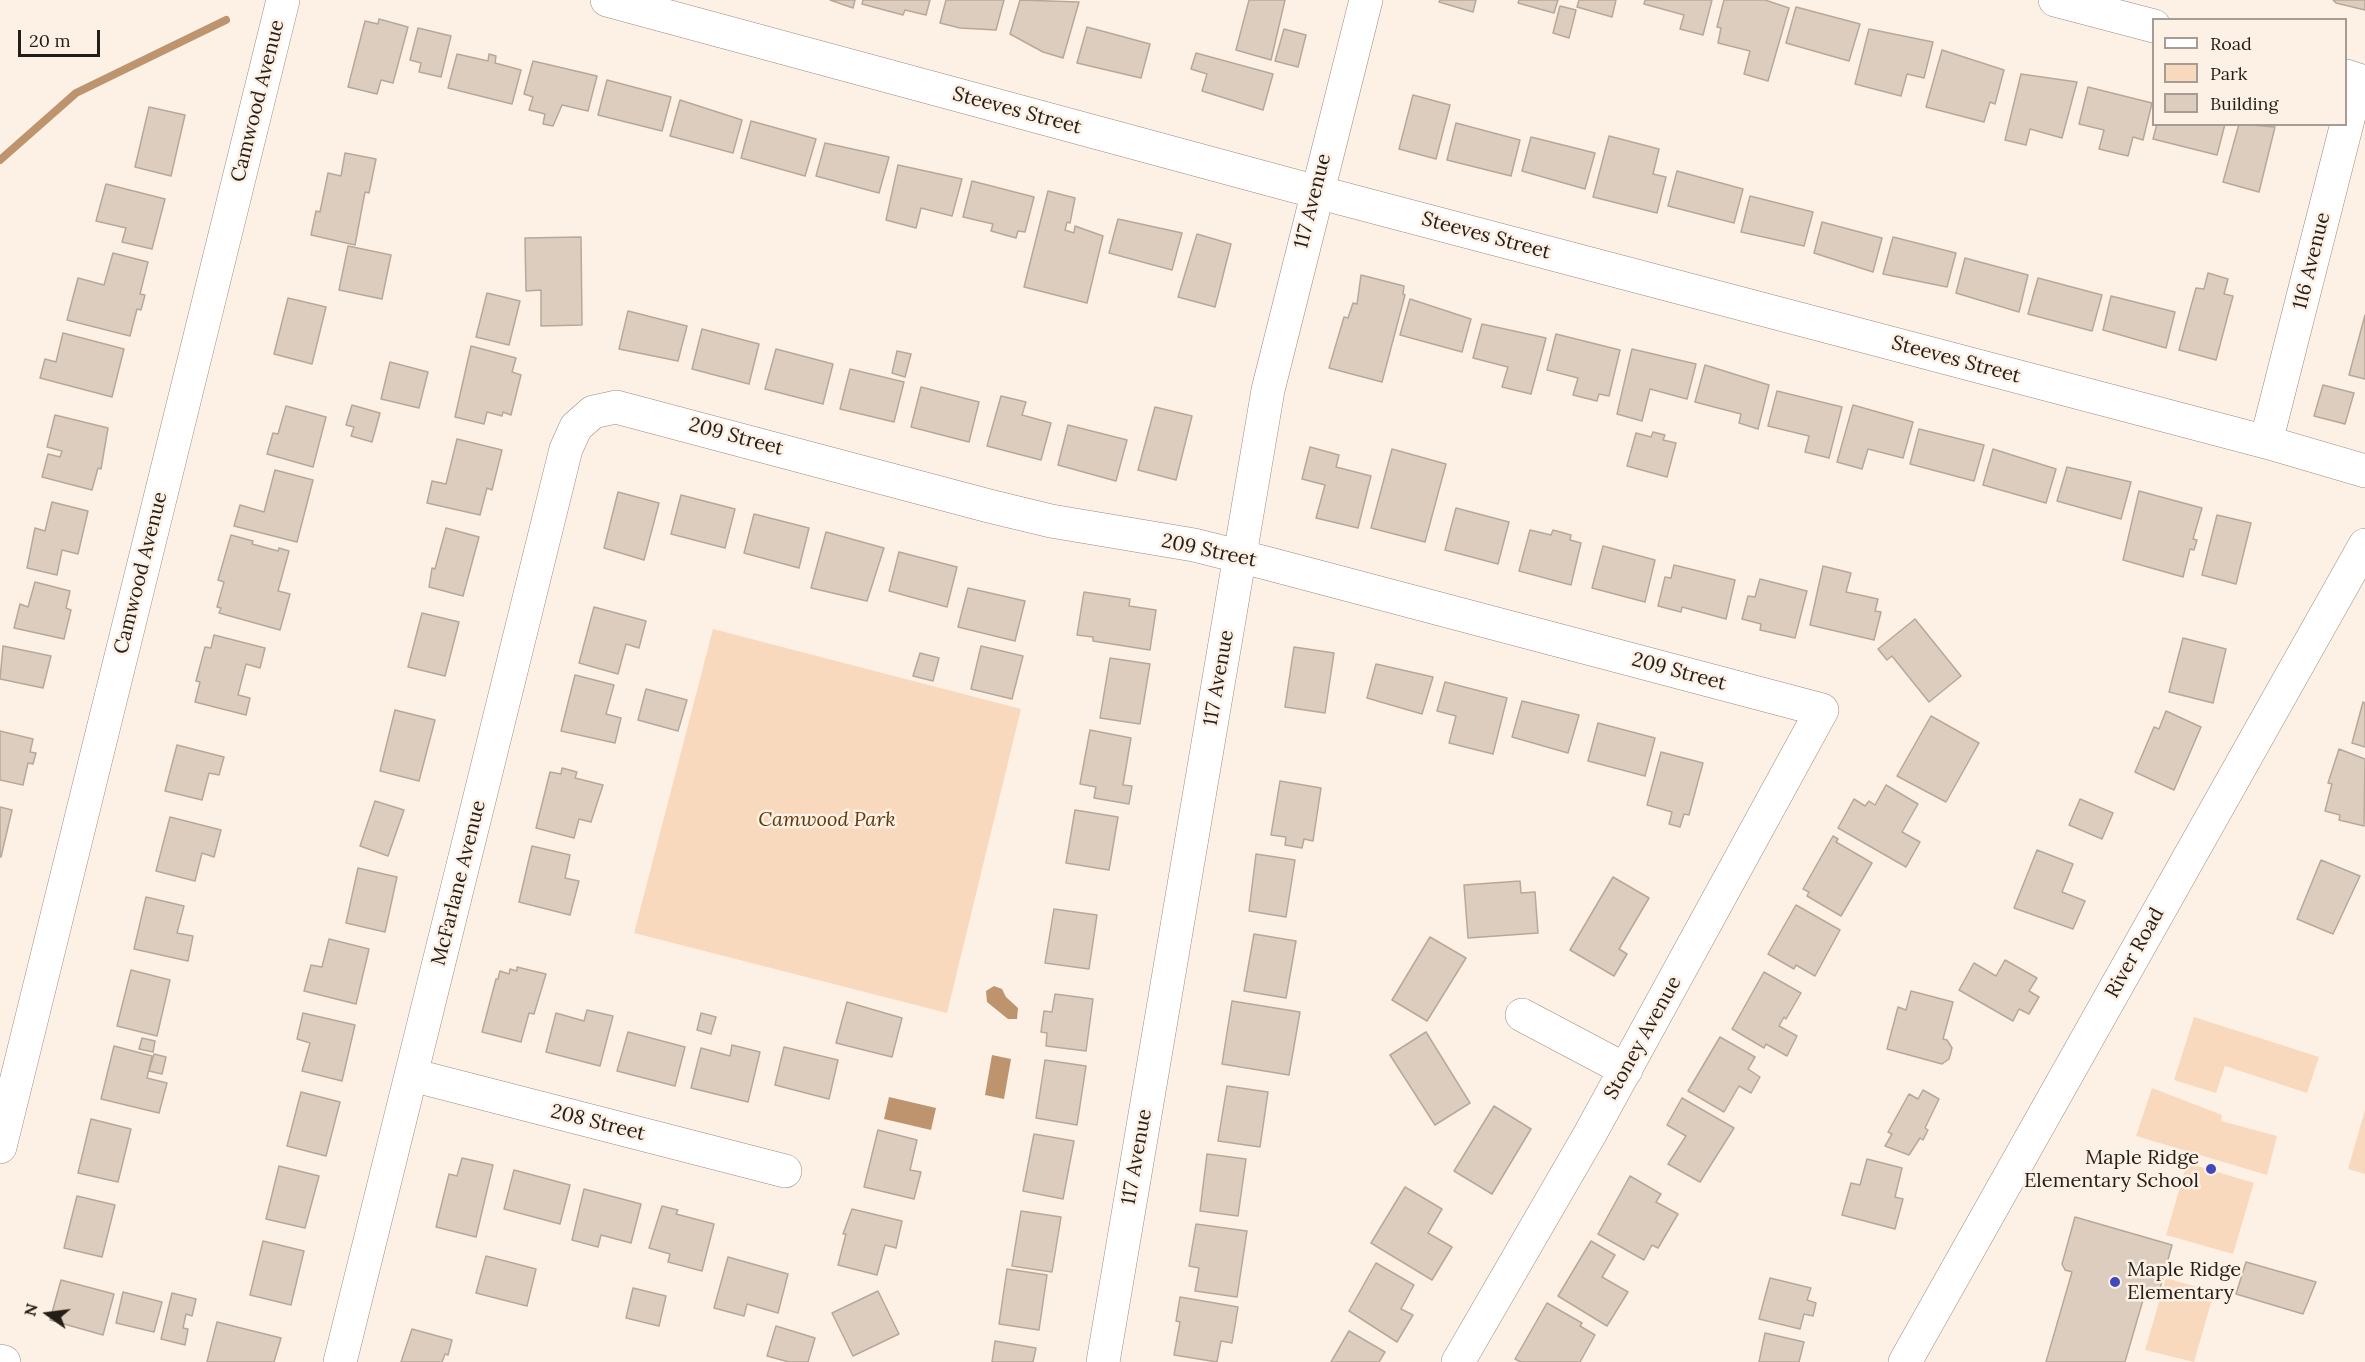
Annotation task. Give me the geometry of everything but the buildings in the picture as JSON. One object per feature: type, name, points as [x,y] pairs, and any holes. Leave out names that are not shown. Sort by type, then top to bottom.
[{"type":"street","name":"Camwood Avenue","points":[[0,1147],[283,0]]},
{"type":"street","name":"Steeves Street","points":[[608,0],[1316,191],[2266,442],[2365,471]]},
{"type":"street","name":"117 Avenue","points":[[1103,1362],[1268,390],[1365,0]]},
{"type":"street","points":[[2055,0],[2152,25]]},
{"type":"street","name":"116 Avenue","points":[[2347,99],[2352,78]]},
{"type":"street","name":"116 Avenue","points":[[2266,442],[2341,126]]},
{"type":"street","name":"209 Street","points":[[593,412],[616,407],[647,413],[989,506],[1052,521],[1194,545],[1822,710]]},
{"type":"street","name":"McFarlane Avenue","points":[[340,1362],[566,449],[576,427],[593,412]]},
{"type":"street","name":"River Road","points":[[1905,1362],[2365,545]]},
{"type":"street","name":"Stoney Avenue","points":[[1458,1362],[1626,1070],[1822,710]]},
{"type":"street","points":[[1522,1015],[1626,1070]]},
{"type":"street","name":"208 Street","points":[[412,1075],[785,1171]]},
{"type":"street","points":[[0,1361],[4,1362]]},
{"type":"green space","name":"Camwood Park","points":[[713,629],[1021,709],[947,1013],[634,933]]},
{"type":"green space","points":[[2194,1017],[2319,1057],[2307,1093],[2225,1066],[2216,1093],[2174,1080]]},
{"type":"green space","points":[[2152,1088],[2222,1115],[2221,1121],[2277,1136],[2267,1175],[2136,1136]]},
{"type":"green space","points":[[2365,1110],[2365,1174],[2348,1169]]},
{"type":"green space","points":[[2187,1163],[2254,1183],[2233,1254],[2166,1235]]},
{"type":"green space","points":[[2166,1278],[2214,1292],[2194,1362],[2145,1350]]},
{"type":"shaded area","points":[[994,986],[1002,989],[1006,997],[1018,1008],[1017,1019],[1008,1019],[987,1002],[986,991]]},
{"type":"shaded area","points":[[992,1055],[1011,1059],[1004,1099],[985,1095]]},
{"type":"shaded area","points":[[889,1097],[936,1108],[931,1130],[884,1119]]},
{"type":"waterway","points":[[0,160],[76,93],[226,20]]},
{"type":"place","name":"Maple Ridge Elementary School","points":[[2211,1169]]},
{"type":"place","name":"Maple Ridge Elementary","points":[[2115,1282]]}]
